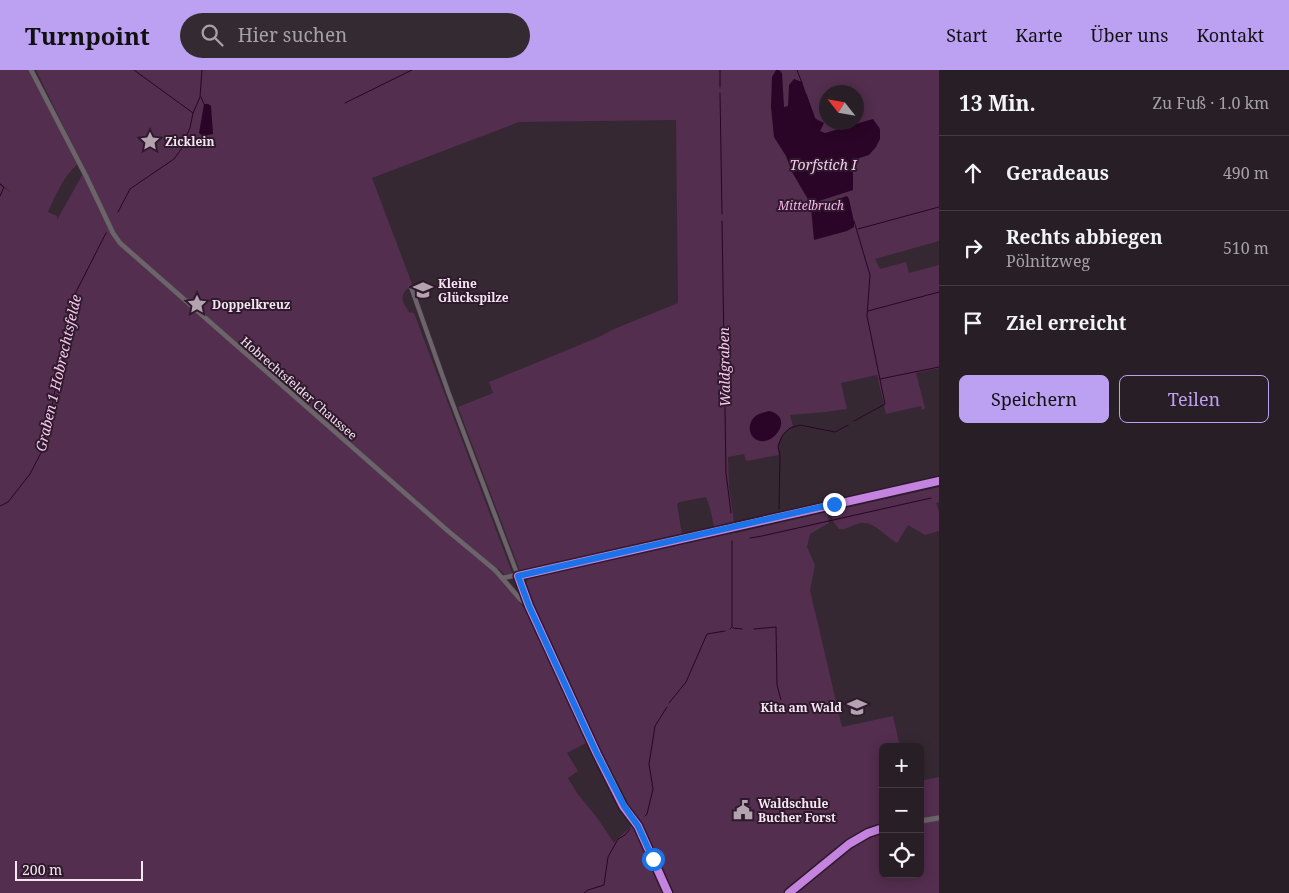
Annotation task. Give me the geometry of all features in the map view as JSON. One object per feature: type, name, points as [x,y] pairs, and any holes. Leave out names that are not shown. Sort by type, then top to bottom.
[{"type":"main road","points":[[924,820],[939,818]]},
{"type":"main road","points":[[789,893],[856,839],[879,829]]},
{"type":"street","name":"Hobrechtsfelder Chaussee","points":[[31,70],[120,243],[448,531],[486,562],[520,599],[529,606]]},
{"type":"street","name":"Hobrechtsfelder Chaussee","points":[[411,287],[529,606],[603,766],[624,806],[638,826],[668,893]]},
{"type":"street","points":[[502,578],[518,576],[939,481]]},
{"type":"green space","name":"Mittelbruch","points":[[0,70],[28,70],[78,164],[64,180],[48,212],[57,216],[57,220],[85,170],[36,70],[939,70],[939,241],[875,259],[880,269],[906,262],[909,273],[939,265],[939,368],[916,373],[925,408],[922,410],[921,406],[886,414],[877,375],[841,383],[847,409],[790,415],[793,426],[785,431],[781,438],[779,455],[746,461],[744,454],[728,457],[729,486],[734,522],[714,527],[706,497],[680,502],[677,504],[682,534],[520,571],[458,407],[493,393],[489,382],[678,303],[676,120],[519,122],[372,178],[414,289],[409,288],[406,290],[403,295],[403,301],[407,310],[410,313],[414,313],[513,575],[504,574],[498,568],[494,573],[526,610],[534,625],[539,619],[526,585],[528,579],[532,576],[735,529],[736,533],[827,512],[829,523],[810,534],[807,547],[815,565],[810,590],[842,727],[893,716],[899,743],[879,743],[879,878],[924,878],[924,780],[939,777],[939,893],[0,893],[0,185],[12,193],[0,183]],"holes":[[[588,742],[612,792],[633,825],[614,843],[568,778],[578,771],[567,753]]]},
{"type":"green space","points":[[939,487],[939,502],[936,503],[939,512],[939,531],[925,535],[908,525],[897,543],[867,523],[859,523],[845,529],[839,529],[833,521],[831,511]]},
{"type":"water","name":"Torfstich I","points":[[776,70],[782,73],[784,107],[788,106],[789,85],[794,79],[802,82],[814,116],[819,120],[820,131],[825,133],[835,130],[864,130],[864,122],[873,119],[880,129],[880,139],[869,155],[853,160],[853,190],[813,203],[809,201],[774,137],[771,107],[772,77]]},
{"type":"water","points":[[204,104],[211,106],[213,134],[203,136],[199,133]]},
{"type":"water","points":[[847,196],[854,227],[847,231],[814,240],[811,208]]},
{"type":"water","points":[[769,411],[777,414],[781,420],[781,426],[773,437],[767,441],[760,441],[750,433],[751,423],[757,415]]},
{"type":"waterway","points":[[134,70],[193,113]]},
{"type":"waterway","points":[[185,139],[200,97],[202,70]]},
{"type":"waterway","points":[[345,103],[412,70]]},
{"type":"waterway","name":"Waldgraben","points":[[720,70],[720,87]]},
{"type":"waterway","points":[[797,70],[802,83]]},
{"type":"waterway","name":"Waldgraben","points":[[720,93],[722,214]]},
{"type":"waterway","points":[[806,94],[814,116]]},
{"type":"waterway","points":[[201,97],[204,104]]},
{"type":"waterway","name":"Graben 1 Hobrechtsfelde","points":[[118,212],[130,189],[174,159],[182,148]]},
{"type":"waterway","points":[[0,184],[4,187],[0,196]]},
{"type":"waterway","points":[[858,229],[939,207]]},
{"type":"waterway","name":"Waldgraben","points":[[722,221],[726,473],[731,513]]},
{"type":"waterway","points":[[854,221],[870,275],[867,316],[885,404],[854,421]]},
{"type":"waterway","name":"Graben 1 Hobrechtsfelde","points":[[0,506],[8,502],[30,474],[43,449],[75,294],[106,233]]},
{"type":"waterway","points":[[868,311],[939,292]]},
{"type":"waterway","points":[[880,379],[939,367]]},
{"type":"waterway","points":[[779,509],[780,456],[778,446],[782,436],[790,428],[800,425],[835,432],[848,425]]},
{"type":"waterway","points":[[750,538],[931,498]]},
{"type":"waterway","name":"Waldgraben","points":[[730,629],[732,627],[732,541]]},
{"type":"waterway","points":[[754,629],[776,627],[777,685],[781,700]]},
{"type":"waterway","points":[[733,628],[742,629]]},
{"type":"waterway","name":"Waldgraben","points":[[669,703],[686,682],[707,634],[725,631]]},
{"type":"waterway","name":"Waldgraben","points":[[645,816],[653,789],[649,764],[655,726],[667,707]]},
{"type":"waterway","name":"Waldgraben","points":[[584,893],[604,885],[608,857],[618,839],[630,829]]},
{"type":"transit line","points":[[668,893],[638,826],[623,806],[597,754],[529,606],[518,576],[939,481]]},
{"type":"transit line","points":[[789,893],[849,844],[868,833],[879,829]]},
{"type":"place","name":"Zicklein","points":[[150,141]]},
{"type":"place","name":"Kleine Glückspilze","points":[[423,290]]},
{"type":"place","name":"Doppelkreuz","points":[[197,304]]},
{"type":"place","name":"Kita am Wald","points":[[857,707]]},
{"type":"place","name":"Waldschule Bucher Forst","points":[[743,810]]},
{"type":"route","points":[[653,859],[638,826],[624,806],[597,754],[529,606],[518,576],[834,504]]}]
